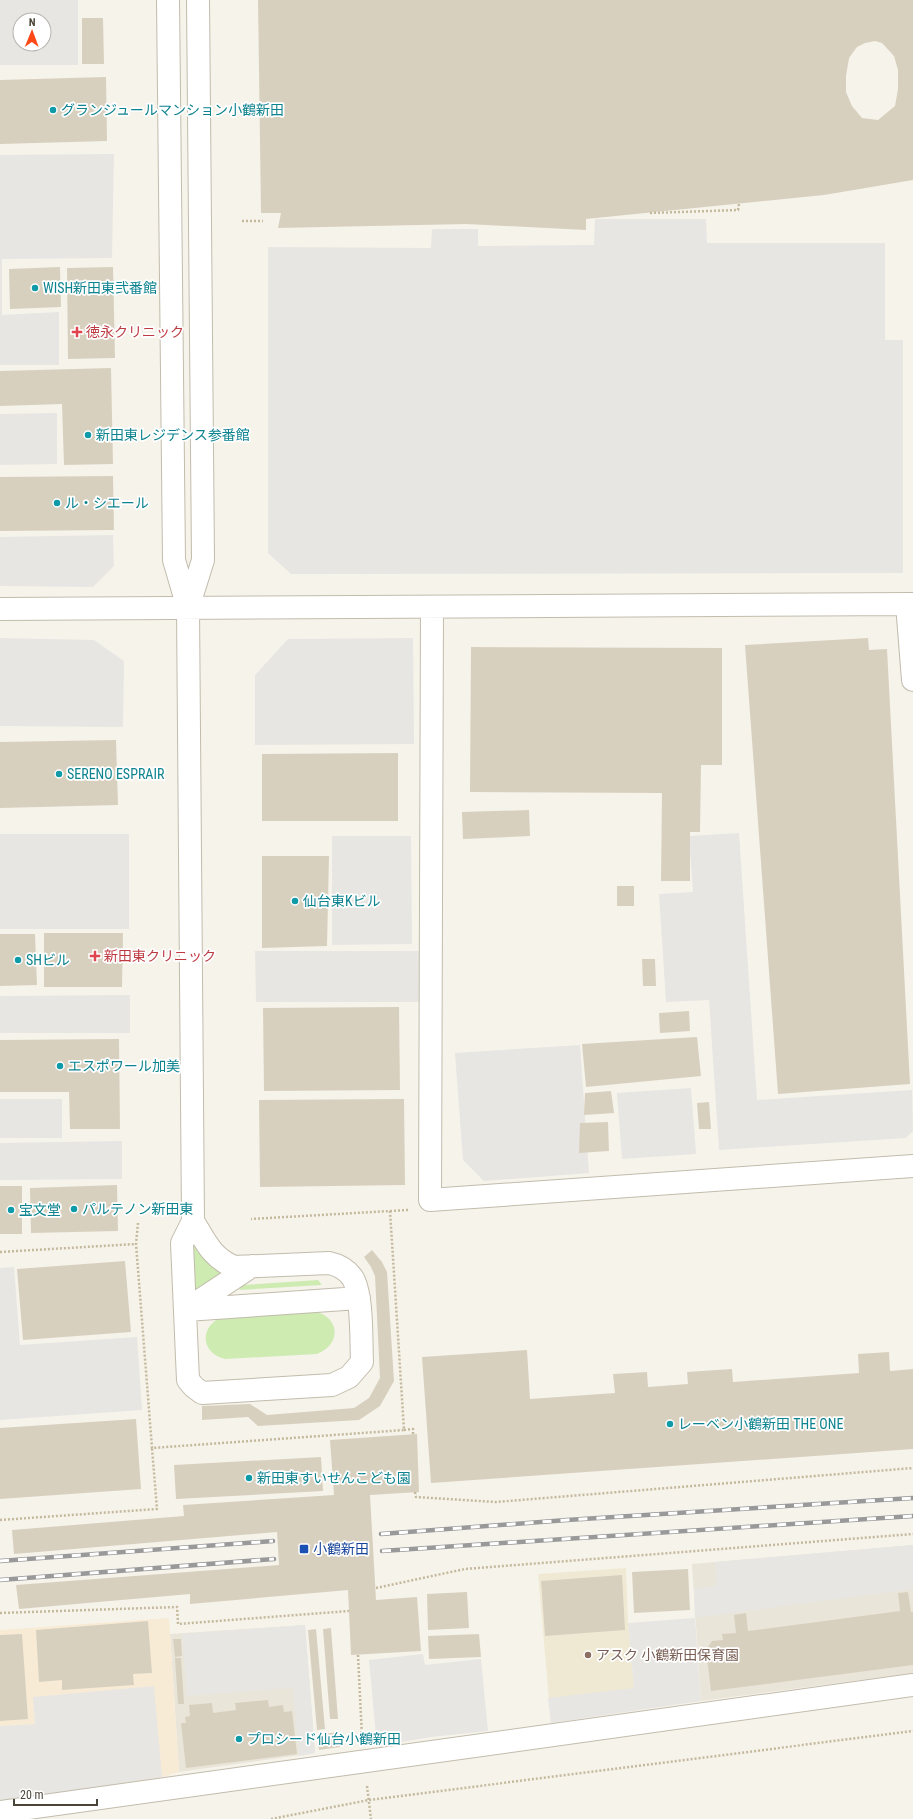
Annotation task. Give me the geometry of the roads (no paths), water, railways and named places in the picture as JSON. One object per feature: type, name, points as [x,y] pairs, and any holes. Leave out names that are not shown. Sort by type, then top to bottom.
[{"type":"street","points":[[168,0],[174,560],[188,608],[193,1221],[182,1243],[188,1380],[202,1393],[332,1385],[349,1377],[362,1362],[359,1298],[353,1278],[342,1266],[329,1262],[234,1267],[224,1263],[212,1254],[193,1221]]},
{"type":"street","points":[[188,608],[203,560],[198,0]]},
{"type":"street","points":[[0,609],[910,604],[913,680]]},
{"type":"street","points":[[432,607],[430,1200],[913,1166]]},
{"type":"street","points":[[186,1310],[252,1266]]},
{"type":"street","points":[[186,1310],[359,1298]]},
{"type":"street","points":[[0,1812],[913,1685]]},
{"type":"railway","points":[[381,1534],[567,1520],[913,1498]]},
{"type":"railway","points":[[382,1551],[913,1516]]},
{"type":"railway","points":[[0,1561],[273,1541]]},
{"type":"railway","points":[[0,1580],[274,1559]]},
{"type":"place","name":"グランジュールマンション小鶴新田","points":[[53,110]]},
{"type":"place","name":"WISH新田東弐番館","points":[[35,288]]},
{"type":"place","name":"徳永クリニック","points":[[77,332]]},
{"type":"place","name":"新田東レジデンス参番館","points":[[88,435]]},
{"type":"place","name":"ル・シエール","points":[[57,503]]},
{"type":"place","name":"SERENO ESPRAIR","points":[[59,774]]},
{"type":"place","name":"仙台東Kビル","points":[[295,901]]},
{"type":"place","name":"新田東クリニック","points":[[95,956]]},
{"type":"place","name":"SHビル","points":[[18,960]]},
{"type":"place","name":"エスポワール加美","points":[[60,1066]]},
{"type":"place","name":"パルテノン新田東","points":[[74,1209]]},
{"type":"place","name":"宝文堂","points":[[11,1210]]},
{"type":"place","name":"レーベン小鶴新田 THE ONE","points":[[670,1424]]},
{"type":"place","name":"新田東すいせんこども園","points":[[249,1478]]},
{"type":"place","name":"小鶴新田","points":[[304,1549]]},
{"type":"place","name":"アスク 小鶴新田保育園","points":[[588,1655]]},
{"type":"place","name":"プロシード仙台小鶴新田","points":[[239,1739]]}]
